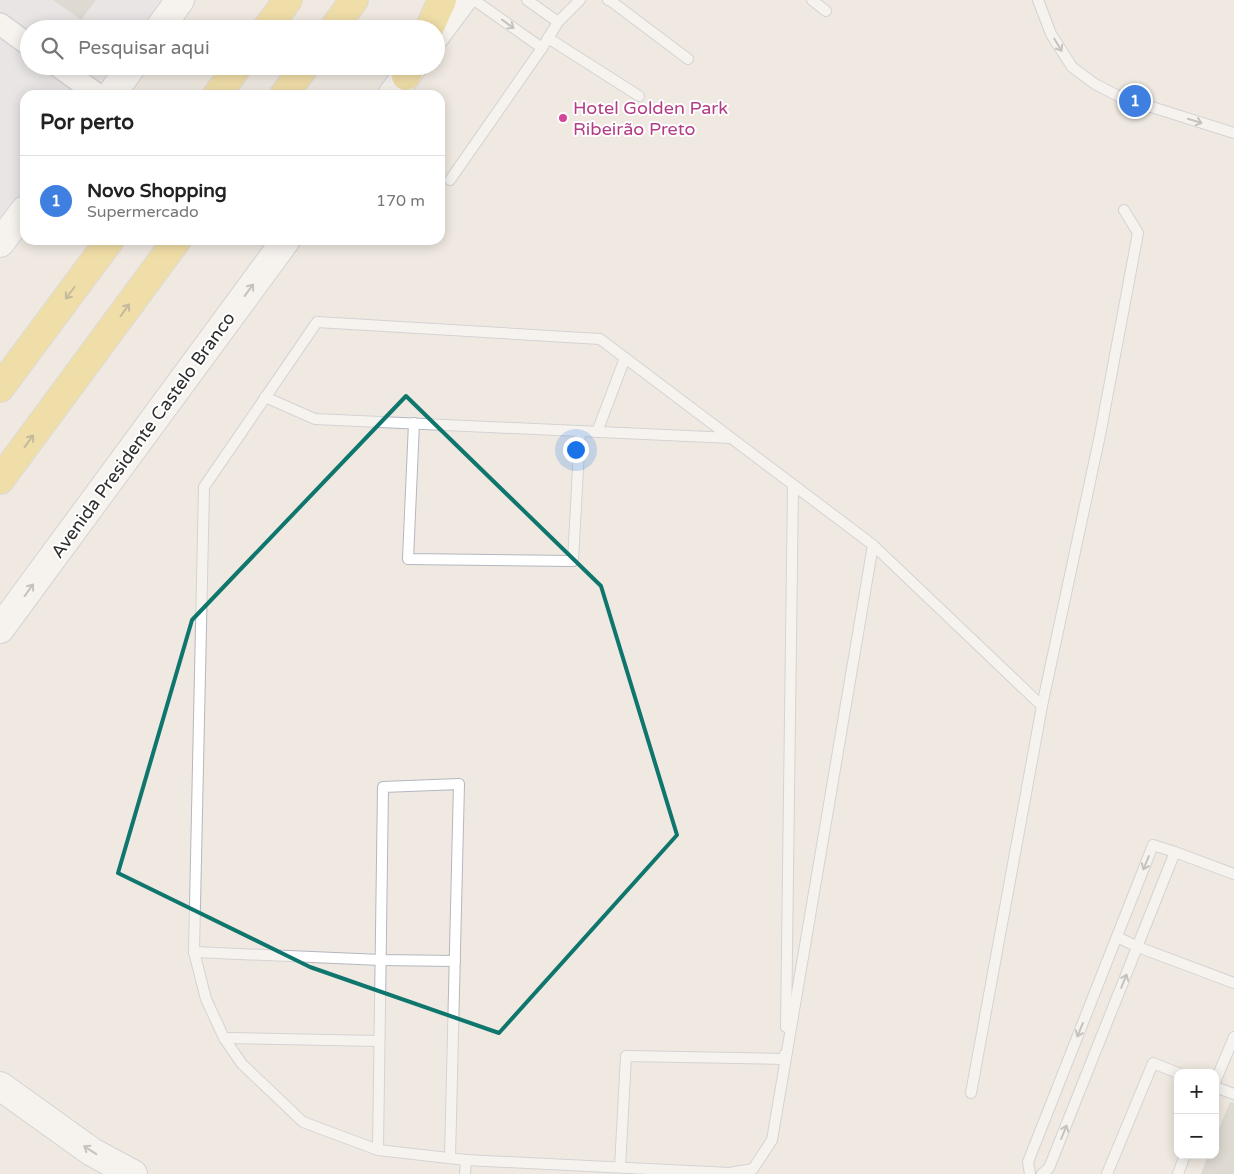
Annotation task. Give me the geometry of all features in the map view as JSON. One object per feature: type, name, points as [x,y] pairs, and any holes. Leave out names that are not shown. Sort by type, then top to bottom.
[{"type":"main road","points":[[166,20],[180,0]]},
{"type":"main road","points":[[273,20],[288,0]]},
{"type":"main road","points":[[340,20],[354,0]]},
{"type":"main road","points":[[433,20],[442,0]]},
{"type":"main road","points":[[445,23],[462,0]]},
{"type":"main road","points":[[114,90],[125,75]]},
{"type":"main road","points":[[221,90],[231,75]]},
{"type":"main road","points":[[288,90],[299,75]]},
{"type":"main road","points":[[0,243],[20,217]]},
{"type":"main road","points":[[0,388],[106,245]]},
{"type":"main road","points":[[0,480],[173,245]]},
{"type":"main road","name":"Avenida Presidente Castelo Branco","points":[[0,629],[282,245]]},
{"type":"main road","points":[[0,1086],[92,1152],[133,1174]]},
{"type":"street","points":[[0,24],[20,38]]},
{"type":"street","points":[[70,75],[91,90]]},
{"type":"lane","points":[[474,0],[542,48]]},
{"type":"lane","points":[[527,0],[558,22]]},
{"type":"lane","points":[[450,180],[558,22],[580,0]]},
{"type":"lane","points":[[608,0],[688,59]]},
{"type":"lane","points":[[812,0],[826,11]]},
{"type":"lane","points":[[1038,0],[1051,34],[1072,68],[1095,84],[1120,97],[1234,133]]},
{"type":"lane","points":[[548,38],[639,96]]},
{"type":"lane","points":[[971,1092],[1042,706],[1100,435],[1138,234],[1124,210]]},
{"type":"lane","points":[[872,545],[772,1140],[753,1169],[729,1173],[620,1168],[466,1160],[378,1150],[303,1122],[242,1064],[224,1038],[206,999],[194,952],[204,487],[317,322],[600,339],[872,545],[1042,706]]},
{"type":"lane","points":[[596,432],[625,358]]},
{"type":"lane","points":[[265,397],[315,419],[731,438]]},
{"type":"lane","points":[[414,423],[408,559],[573,561],[580,431]]},
{"type":"lane","points":[[785,1059],[792,485]]},
{"type":"lane","points":[[378,1150],[383,787],[460,784],[450,1158]]},
{"type":"lane","points":[[1030,1174],[1028,1162],[1154,845],[1234,874]]},
{"type":"lane","points":[[1042,1174],[1049,1168],[1175,852]]},
{"type":"lane","points":[[1117,937],[1138,947],[1234,983]]},
{"type":"lane","points":[[194,952],[380,960],[455,961]]},
{"type":"lane","points":[[1219,1073],[1234,1037]]},
{"type":"lane","points":[[224,1038],[379,1041]]},
{"type":"lane","points":[[620,1168],[626,1056],[785,1059]]},
{"type":"lane","points":[[1107,1174],[1153,1064],[1174,1072]]},
{"type":"lane","points":[[1219,1088],[1234,1094]]},
{"type":"lane","points":[[1178,1174],[1184,1159]]},
{"type":"lane","points":[[465,1174],[466,1160]]},
{"type":"highlighted area","points":[[406,396],[601,586],[677,835],[499,1033],[310,967],[118,873],[192,620]]},
{"type":"shaded area","points":[[0,0],[178,0],[164,20],[20,20],[20,75],[123,75],[112,90],[20,90],[20,216],[0,243]]},
{"type":"building","points":[[53,0],[96,0],[81,20]]},
{"type":"building","points":[[1230,1102],[1234,1103],[1234,1174],[1201,1174],[1207,1159],[1219,1159],[1219,1128]]},
{"type":"place","name":"Novo Shopping","points":[[1135,101]]},
{"type":"place","name":"Hotel Golden Park Ribeirão Preto","points":[[563,118]]}]
